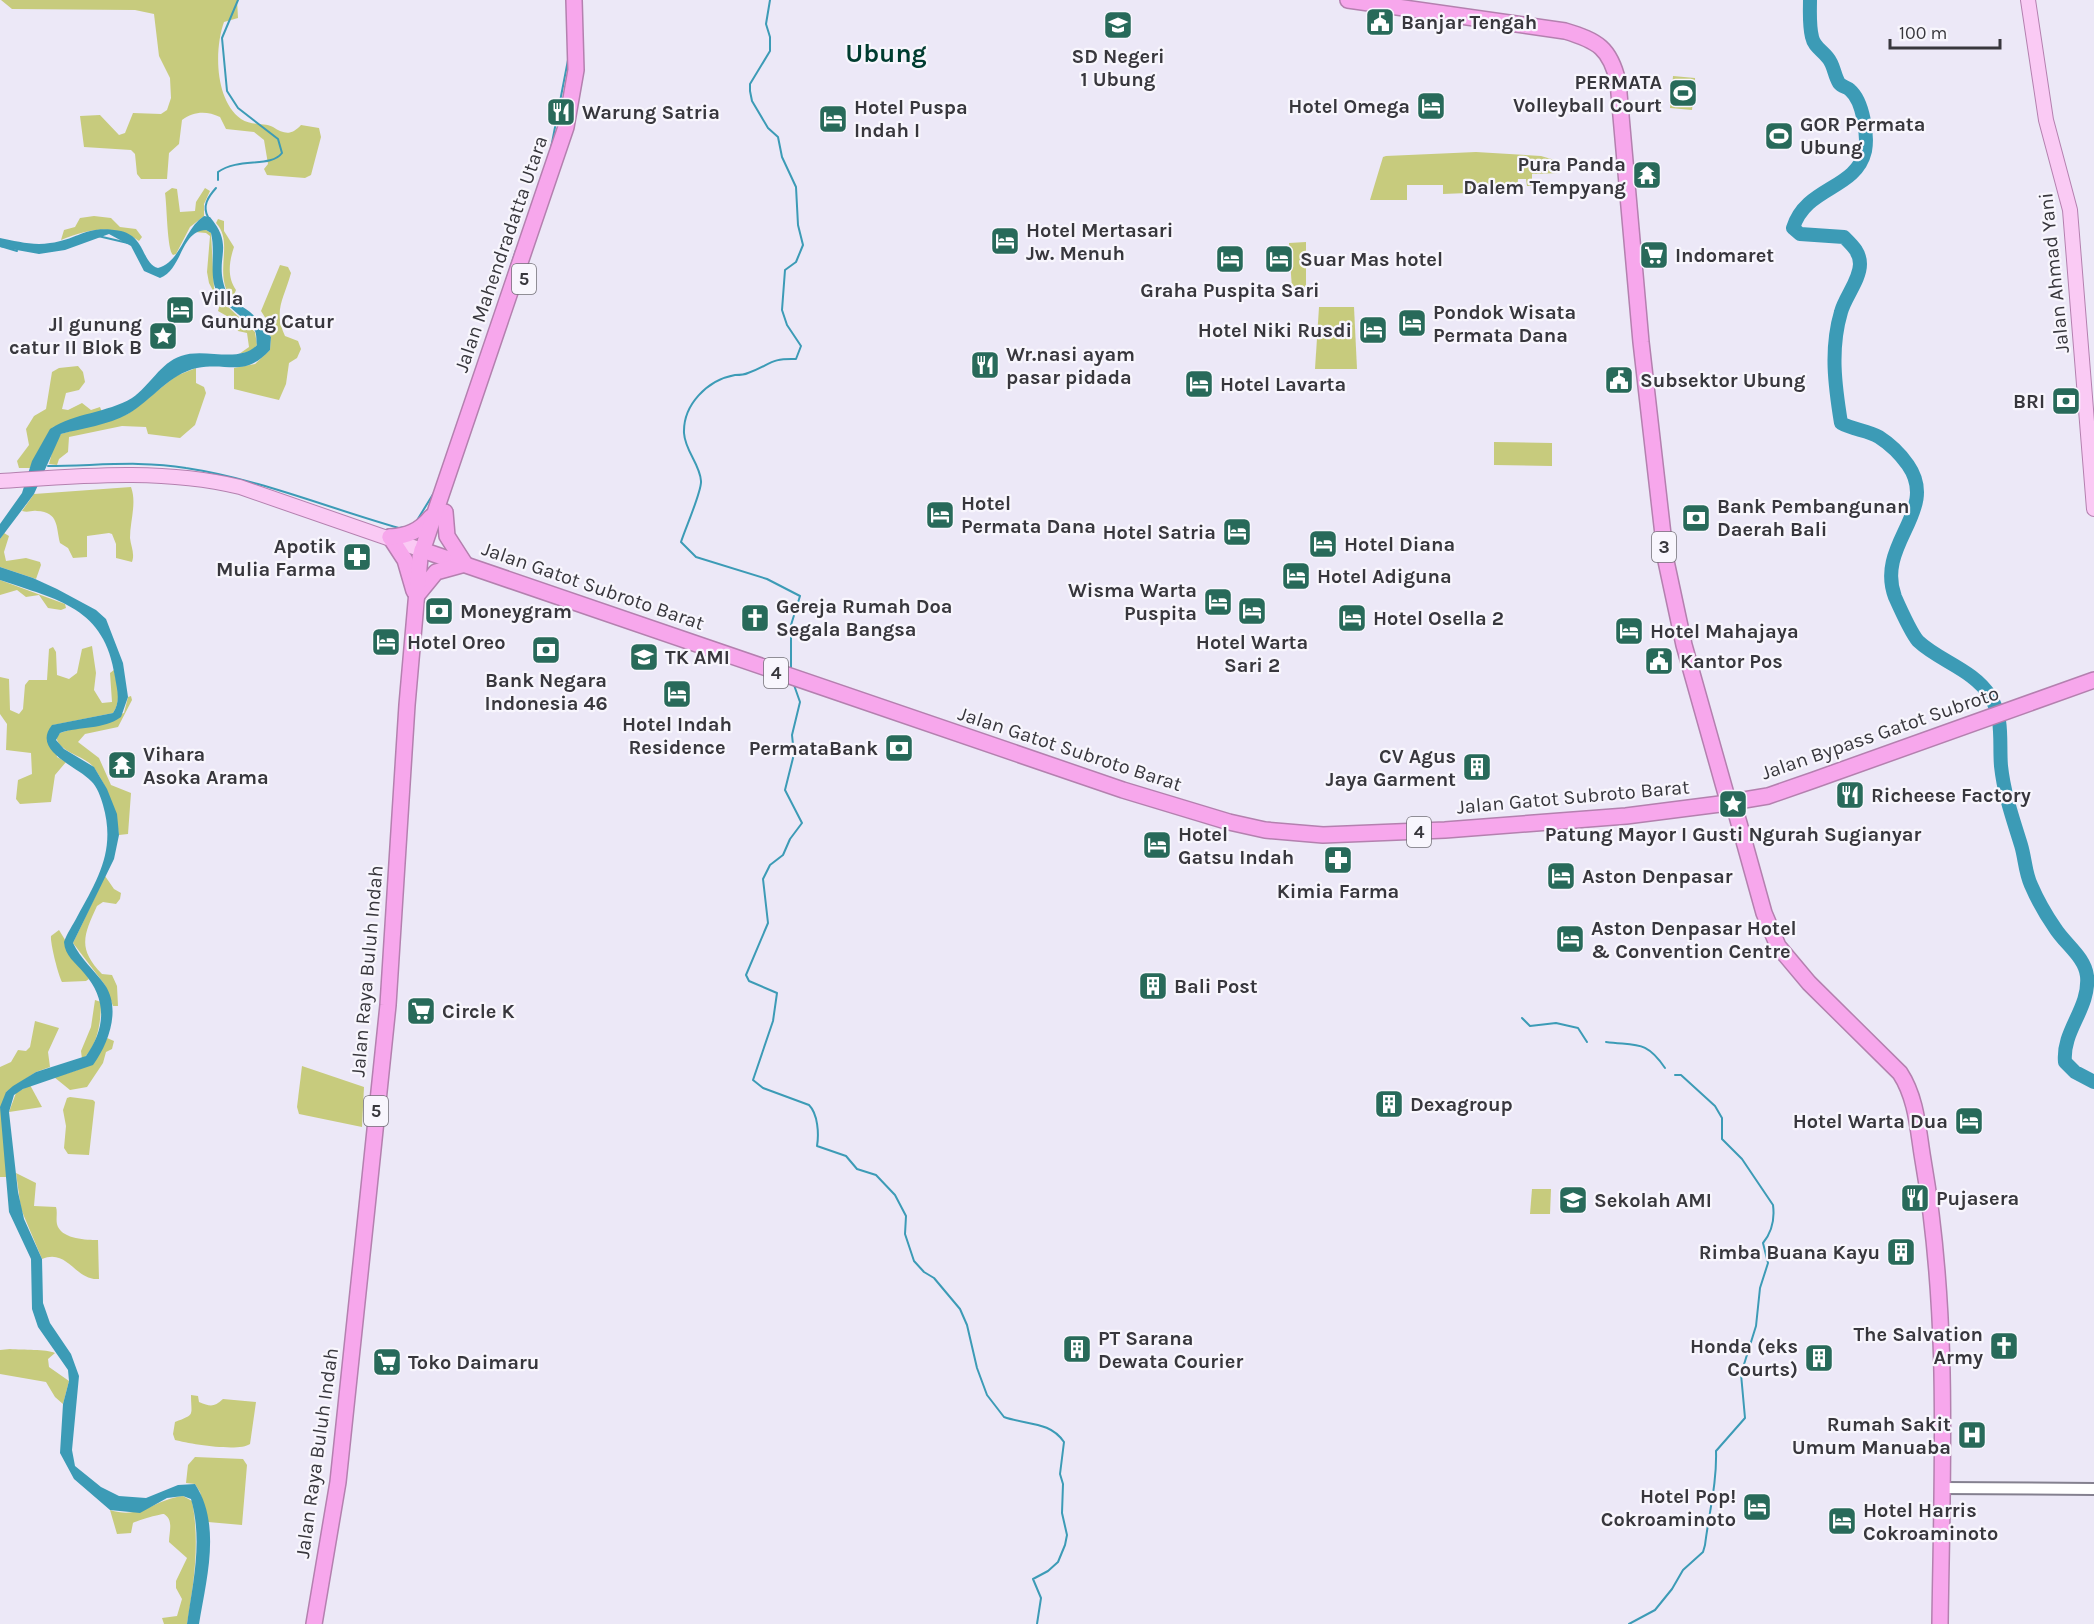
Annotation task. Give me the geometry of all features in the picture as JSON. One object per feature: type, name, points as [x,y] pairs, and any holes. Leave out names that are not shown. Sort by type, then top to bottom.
[{"type":"highway","name":"Jalan Mahendradatta Utara","points":[[427,551],[570,112],[577,57],[574,0]]},
{"type":"highway","name":"Jalan Mahendradatta Utara","points":[[440,511],[575,127],[585,70],[583,0]]},
{"type":"highway","name":"3","points":[[1348,0],[1565,31],[1593,41],[1614,64],[1618,82],[1637,305],[1666,561],[1684,645],[1723,799]]},
{"type":"highway","points":[[440,511],[447,536],[465,564],[436,572],[416,597],[405,560],[390,537],[406,535],[424,526],[440,511]]},
{"type":"highway","name":"Jalan Gatot Subroto Barat","points":[[427,551],[1123,790],[1229,822],[1265,830],[1323,835],[1385,835],[1626,816],[1723,799]]},
{"type":"highway","name":"Jalan Raya Buluh Indah","points":[[314,1624],[338,1482],[388,1005],[416,597],[420,570],[427,551]]},
{"type":"highway","name":"Jalan Bypass Gatot Subroto","points":[[1744,800],[1768,796],[2094,680]]},
{"type":"highway","points":[[1738,793],[1744,800],[1745,807],[1737,816],[1726,815],[1723,799],[1738,793]]},
{"type":"highway","points":[[1737,816],[1764,913],[1778,946],[1809,983],[1900,1073],[1911,1098],[1928,1183],[1937,1259],[1944,1388],[1940,1624]]},
{"type":"main road","name":"Jalan Ahmad Yani","points":[[2028,0],[2046,120],[2070,210],[2094,509]]},
{"type":"main road","points":[[0,481],[152,474],[212,480],[240,487],[427,551]]},
{"type":"street","points":[[1942,1488],[2094,1489]]},
{"type":"green space","points":[[1,0],[237,0],[238,18],[224,22],[219,46],[219,74],[226,100],[232,111],[241,119],[249,122],[287,133],[301,125],[319,128],[321,137],[311,175],[305,178],[267,175],[264,169],[268,164],[264,140],[254,132],[226,129],[220,117],[205,113],[191,115],[182,120],[179,144],[169,153],[167,179],[141,179],[137,174],[135,154],[131,150],[84,147],[80,116],[100,115],[119,135],[125,133],[133,113],[161,114],[167,110],[171,98],[170,78],[159,56],[154,14],[135,10],[12,9]]},
{"type":"green space","name":"PERMATA Volleyball Court","points":[[1673,76],[1695,78],[1692,110],[1670,108]]},
{"type":"green space","points":[[1476,152],[1541,156],[1558,161],[1559,173],[1532,174],[1532,186],[1527,186],[1526,179],[1518,179],[1517,191],[1443,194],[1443,185],[1407,185],[1407,200],[1370,200],[1383,157]]},
{"type":"green space","points":[[172,188],[177,189],[180,212],[195,211],[196,202],[205,188],[210,191],[204,204],[204,216],[190,227],[176,254],[173,255],[168,236],[165,193]]},
{"type":"green space","points":[[94,216],[111,218],[120,227],[136,229],[142,237],[139,241],[120,232],[101,230],[81,233],[61,240],[64,230],[75,227],[80,218]]},
{"type":"green space","points":[[218,219],[224,221],[224,231],[234,247],[230,269],[231,280],[236,290],[232,299],[226,289],[224,279],[224,240],[216,223]]},
{"type":"green space","points":[[199,230],[211,233],[214,288],[226,305],[255,332],[257,345],[251,351],[239,354],[249,347],[247,333],[238,331],[232,319],[218,311],[220,304],[209,283],[207,272],[210,236],[206,233],[195,232]]},
{"type":"green space","points":[[1306,242],[1306,289],[1292,289],[1289,243]]},
{"type":"green space","points":[[280,265],[288,267],[291,273],[281,304],[282,327],[285,336],[298,341],[301,349],[297,358],[289,363],[286,384],[279,400],[234,389],[234,368],[255,364],[270,350],[271,337],[263,326],[268,322],[261,311]]},
{"type":"green space","points":[[1319,307],[1354,307],[1357,369],[1315,369]]},
{"type":"green space","points":[[78,366],[83,372],[85,382],[79,390],[66,393],[62,409],[68,410],[82,403],[91,410],[100,407],[102,412],[53,427],[30,468],[19,468],[17,461],[29,445],[26,429],[34,416],[46,409],[52,372],[59,368]]},
{"type":"green space","points":[[196,368],[196,383],[204,387],[206,393],[195,425],[180,438],[148,434],[146,427],[122,426],[69,437],[68,452],[59,459],[57,465],[49,464],[54,445],[61,434],[128,414],[176,376]]},
{"type":"green space","points":[[1494,442],[1552,443],[1552,466],[1494,465]]},
{"type":"green space","points":[[131,487],[133,493],[130,538],[132,562],[116,558],[116,544],[112,534],[109,533],[87,536],[87,557],[73,558],[68,548],[60,543],[53,517],[44,512],[22,511],[34,494]]},
{"type":"green space","points":[[4,533],[9,536],[4,552],[6,561],[26,558],[40,562],[36,579],[0,567],[0,539]]},
{"type":"green space","points":[[0,580],[65,604],[66,608],[61,610],[48,608],[39,595],[26,597],[17,590],[0,595]]},
{"type":"green space","points":[[92,646],[96,673],[94,690],[102,703],[112,702],[110,673],[114,670],[118,692],[116,708],[113,713],[53,725],[57,757],[66,762],[55,775],[51,802],[20,804],[16,799],[18,780],[32,774],[31,753],[6,750],[7,724],[0,714],[0,677],[9,679],[10,710],[19,714],[23,709],[25,685],[29,680],[47,680],[49,649],[53,647],[56,652],[57,675],[69,679],[77,673],[82,649]]},
{"type":"green space","points":[[131,696],[132,700],[118,727],[85,734],[78,742],[99,758],[111,785],[131,793],[128,834],[119,835],[111,801],[95,769],[86,760],[58,743],[56,737],[60,733],[124,713],[128,697]]},
{"type":"green space","points":[[105,876],[114,889],[121,893],[120,899],[116,904],[103,902],[97,906],[88,926],[85,942],[94,965],[102,974],[112,975],[117,986],[118,1006],[113,1006],[105,985],[73,943]]},
{"type":"green space","points":[[59,930],[89,979],[86,981],[62,982],[56,966],[51,939],[51,936]]},
{"type":"green space","points":[[95,1000],[101,1002],[98,1033],[92,1048],[82,1059],[81,1051],[91,1027]]},
{"type":"green space","points":[[35,1021],[59,1028],[48,1052],[50,1067],[36,1072],[6,1092],[7,1177],[0,1177],[0,1067],[11,1062],[18,1050],[26,1051],[30,1047]]},
{"type":"green space","points":[[107,1038],[114,1041],[112,1049],[106,1052],[103,1063],[87,1087],[70,1090],[54,1077],[73,1072],[93,1061]]},
{"type":"green space","points":[[302,1066],[364,1087],[362,1127],[299,1114],[297,1107]]},
{"type":"green space","points":[[30,1085],[42,1107],[9,1112],[16,1093]]},
{"type":"green space","points":[[67,1098],[95,1102],[89,1155],[68,1154],[64,1148],[66,1126],[63,1110]]},
{"type":"green space","points":[[16,1173],[36,1183],[34,1206],[56,1207],[57,1225],[61,1231],[76,1238],[98,1240],[99,1279],[84,1275],[58,1258],[42,1259],[21,1209]]},
{"type":"green space","points":[[1532,1189],[1551,1189],[1550,1214],[1530,1214]]},
{"type":"green space","points":[[0,1350],[55,1353],[48,1359],[49,1367],[69,1381],[63,1404],[55,1397],[46,1382],[0,1374]]},
{"type":"green space","points":[[191,1395],[198,1396],[199,1402],[209,1405],[215,1405],[223,1399],[256,1402],[250,1444],[225,1447],[175,1440],[173,1434],[175,1422],[191,1413]]},
{"type":"green space","points":[[195,1457],[243,1459],[247,1465],[242,1525],[208,1522],[200,1492],[195,1484],[186,1483],[188,1465]]},
{"type":"green space","points":[[183,1496],[192,1501],[196,1532],[192,1593],[187,1624],[164,1624],[162,1618],[177,1616],[182,1599],[176,1588],[176,1581],[187,1558],[169,1542],[169,1520],[164,1514],[153,1516],[133,1523],[131,1533],[117,1534],[110,1510],[139,1511]]},
{"type":"water","points":[[204,216],[210,217],[222,237],[222,269],[226,291],[233,301],[253,315],[271,337],[270,350],[252,364],[236,367],[197,368],[187,371],[120,418],[61,434],[34,494],[0,539],[0,524],[22,493],[32,461],[50,429],[132,398],[161,369],[181,356],[200,353],[241,353],[250,351],[257,345],[256,333],[252,327],[222,299],[215,288],[211,233],[206,230],[191,237],[173,267],[160,278],[144,271],[131,246],[109,234],[65,250],[39,254],[0,247],[0,238],[44,244],[99,229],[121,231],[135,239],[149,261],[158,268],[172,259],[191,229]]},
{"type":"water","points":[[0,567],[33,578],[96,610],[106,619],[123,663],[128,697],[121,717],[107,724],[60,733],[56,740],[64,749],[94,767],[107,789],[117,814],[119,835],[114,859],[73,943],[110,994],[111,1026],[104,1047],[93,1065],[23,1089],[14,1095],[9,1112],[18,1192],[24,1219],[42,1259],[43,1303],[50,1323],[71,1354],[79,1376],[72,1450],[75,1466],[101,1487],[119,1496],[146,1498],[178,1485],[195,1484],[208,1517],[210,1535],[208,1571],[199,1624],[187,1624],[197,1546],[195,1515],[191,1499],[183,1496],[167,1498],[140,1513],[110,1510],[74,1479],[60,1453],[63,1404],[69,1381],[68,1370],[38,1327],[32,1309],[31,1259],[9,1212],[0,1107],[6,1092],[36,1072],[86,1056],[97,1035],[101,1014],[100,1003],[92,983],[68,955],[64,942],[103,864],[107,836],[106,821],[102,802],[95,786],[51,750],[47,743],[47,734],[52,725],[113,713],[118,695],[110,654],[101,635],[90,621],[59,601],[0,580]]},
{"type":"waterway","points":[[218,180],[218,172],[226,167],[270,160],[282,153],[278,139],[238,108],[227,91],[222,38],[238,0]]},
{"type":"waterway","points":[[770,0],[766,24],[770,37],[770,51],[750,84],[750,91],[752,101],[768,128],[778,137],[782,157],[796,187],[798,225],[803,245],[796,262],[785,270],[782,310],[787,325],[801,346],[796,359],[775,361],[746,374],[715,382],[706,388],[692,404],[684,433],[687,446],[700,475],[701,486],[681,542],[696,557],[767,579],[800,596],[791,625],[791,671]]},
{"type":"waterway","points":[[1810,0],[1813,40],[1830,61],[1839,83],[1850,90],[1858,102],[1864,119],[1866,136],[1865,151],[1860,164],[1852,174],[1808,204],[1799,214],[1793,228],[1800,234],[1844,237],[1855,249],[1860,260],[1858,276],[1843,306],[1836,340],[1835,381],[1841,423],[1875,435],[1887,443],[1908,465],[1916,482],[1917,498],[1913,513],[1893,560],[1891,578],[1895,597],[1918,641],[1975,679],[1994,704],[1999,721],[2004,786],[2029,880],[2059,934],[2083,963],[2087,976],[2087,988],[2065,1050],[2065,1062],[2075,1072],[2094,1082]]},
{"type":"waterway","points":[[551,148],[568,60]]},
{"type":"waterway","points":[[208,217],[207,202],[216,188]]},
{"type":"waterway","points":[[98,236],[128,243]]},
{"type":"waterway","points":[[0,246],[17,251]]},
{"type":"waterway","points":[[504,287],[516,250]]},
{"type":"waterway","points":[[48,466],[135,464],[186,468],[240,479],[399,528],[405,527]]},
{"type":"waterway","points":[[416,522],[435,491]]},
{"type":"waterway","points":[[794,685],[800,702],[792,735],[794,754],[785,790],[802,823],[790,839],[783,855],[770,865],[763,879],[768,923],[746,975],[749,981],[777,993],[773,1021],[753,1080],[763,1088],[809,1105],[817,1124],[817,1146],[846,1156],[857,1169],[876,1175],[895,1195],[906,1216],[905,1234],[914,1261],[924,1272],[934,1278],[960,1309],[967,1325],[977,1368],[987,1395],[1004,1417],[1045,1427],[1052,1430],[1064,1442],[1060,1474],[1063,1484],[1062,1513],[1067,1535],[1058,1562],[1048,1571],[1033,1579],[1041,1598],[1037,1624]]},
{"type":"waterway","points":[[1522,1018],[1530,1026],[1556,1023],[1578,1028],[1587,1042]]},
{"type":"waterway","points":[[1606,1042],[1640,1046],[1652,1053],[1665,1068]]},
{"type":"waterway","points":[[1629,1624],[1655,1610],[1672,1589],[1683,1570],[1703,1552],[1714,1486],[1716,1451],[1745,1418],[1741,1374],[1756,1326],[1760,1288],[1768,1263],[1763,1243],[1769,1235],[1774,1216],[1773,1205],[1742,1159],[1722,1139],[1722,1118],[1715,1106],[1681,1075],[1675,1075]]},
{"type":"place","name":"Banjar Tengah","points":[[1380,22]]},
{"type":"place","name":"SD Negeri 1 Ubung","points":[[1118,25]]},
{"type":"place","name":"PERMATA Volleyball Court","points":[[1683,93]]},
{"type":"place","name":"Hotel Omega","points":[[1431,106]]},
{"type":"place","name":"Warung Satria","points":[[561,112]]},
{"type":"place","name":"Hotel Puspa Indah I","points":[[833,119]]},
{"type":"place","name":"GOR Permata Ubung","points":[[1779,136]]},
{"type":"place","name":"Pura Panda Dalem Tempyang","points":[[1647,175]]},
{"type":"place","name":"Hotel Mertasari Jw. Menuh","points":[[1005,241]]},
{"type":"place","name":"Indomaret","points":[[1654,255]]},
{"type":"place","name":"Graha Puspita Sari","points":[[1230,259]]},
{"type":"place","name":"Suar Mas hotel","points":[[1279,259]]},
{"type":"place","name":"Villa Gunung Catur","points":[[180,310]]},
{"type":"place","name":"Pondok Wisata Permata Dana","points":[[1412,323]]},
{"type":"place","name":"Hotel Niki Rusdi","points":[[1373,330]]},
{"type":"place","name":"Jl gunung catur II Blok B","points":[[163,336]]},
{"type":"place","name":"Wr.nasi ayam pasar pidada","points":[[985,365]]},
{"type":"place","name":"Subsektor Ubung","points":[[1619,380]]},
{"type":"place","name":"Hotel Lavarta","points":[[1199,384]]},
{"type":"place","name":"BRI","points":[[2066,401]]},
{"type":"place","name":"Hotel Permata Dana","points":[[940,515]]},
{"type":"place","name":"Bank Pembangunan Daerah Bali","points":[[1696,518]]},
{"type":"place","name":"Hotel Satria","points":[[1237,532]]},
{"type":"place","name":"Hotel Diana","points":[[1323,544]]},
{"type":"place","name":"Apotik Mulia Farma","points":[[357,557]]},
{"type":"place","name":"Hotel Adiguna","points":[[1296,576]]},
{"type":"place","name":"Wisma Warta Puspita","points":[[1218,602]]},
{"type":"place","name":"Moneygram","points":[[439,611]]},
{"type":"place","name":"Hotel Warta Sari 2","points":[[1252,611]]},
{"type":"place","name":"Gereja Rumah Doa Segala Bangsa","points":[[755,618]]},
{"type":"place","name":"Hotel Osella 2","points":[[1352,618]]},
{"type":"place","name":"Hotel Mahajaya","points":[[1629,631]]},
{"type":"place","name":"Hotel Oreo","points":[[386,642]]},
{"type":"place","name":"Bank Negara Indonesia 46","points":[[546,650]]},
{"type":"place","name":"TK AMI","points":[[644,657]]},
{"type":"place","name":"Kantor Pos","points":[[1659,661]]},
{"type":"place","name":"Hotel Indah Residence","points":[[677,694]]},
{"type":"place","name":"PermataBank","points":[[899,748]]},
{"type":"place","name":"Vihara Asoka Arama","points":[[122,765]]},
{"type":"place","name":"CV Agus Jaya Garment","points":[[1477,767]]},
{"type":"place","name":"Richeese Factory","points":[[1850,795]]},
{"type":"place","name":"Patung Mayor I Gusti Ngurah Sugianyar","points":[[1733,804]]},
{"type":"place","name":"Hotel Gatsu Indah","points":[[1157,845]]},
{"type":"place","name":"Kimia Farma","points":[[1338,860]]},
{"type":"place","name":"Aston Denpasar","points":[[1561,876]]},
{"type":"place","name":"Aston Denpasar Hotel & Convention Centre","points":[[1570,939]]},
{"type":"place","name":"Bali Post","points":[[1153,986]]},
{"type":"place","name":"Circle K","points":[[421,1011]]},
{"type":"place","name":"Dexagroup","points":[[1389,1104]]},
{"type":"place","name":"Hotel Warta Dua","points":[[1969,1121]]},
{"type":"place","name":"Pujasera","points":[[1915,1198]]},
{"type":"place","name":"Sekolah AMI","points":[[1573,1200]]},
{"type":"place","name":"Rimba Buana Kayu","points":[[1901,1252]]},
{"type":"place","name":"The Salvation Army","points":[[2004,1346]]},
{"type":"place","name":"PT Sarana Dewata Courier","points":[[1077,1349]]},
{"type":"place","name":"Honda (eks Courts)","points":[[1819,1358]]},
{"type":"place","name":"Toko Daimaru","points":[[387,1362]]},
{"type":"place","name":"Rumah Sakit Umum Manuaba","points":[[1972,1435]]},
{"type":"place","name":"Hotel Pop! Cokroaminoto","points":[[1757,1507]]},
{"type":"place","name":"Hotel Harris Cokroaminoto","points":[[1842,1521]]},
{"type":"district","name":"Ubung","points":[[886,53]]}]
